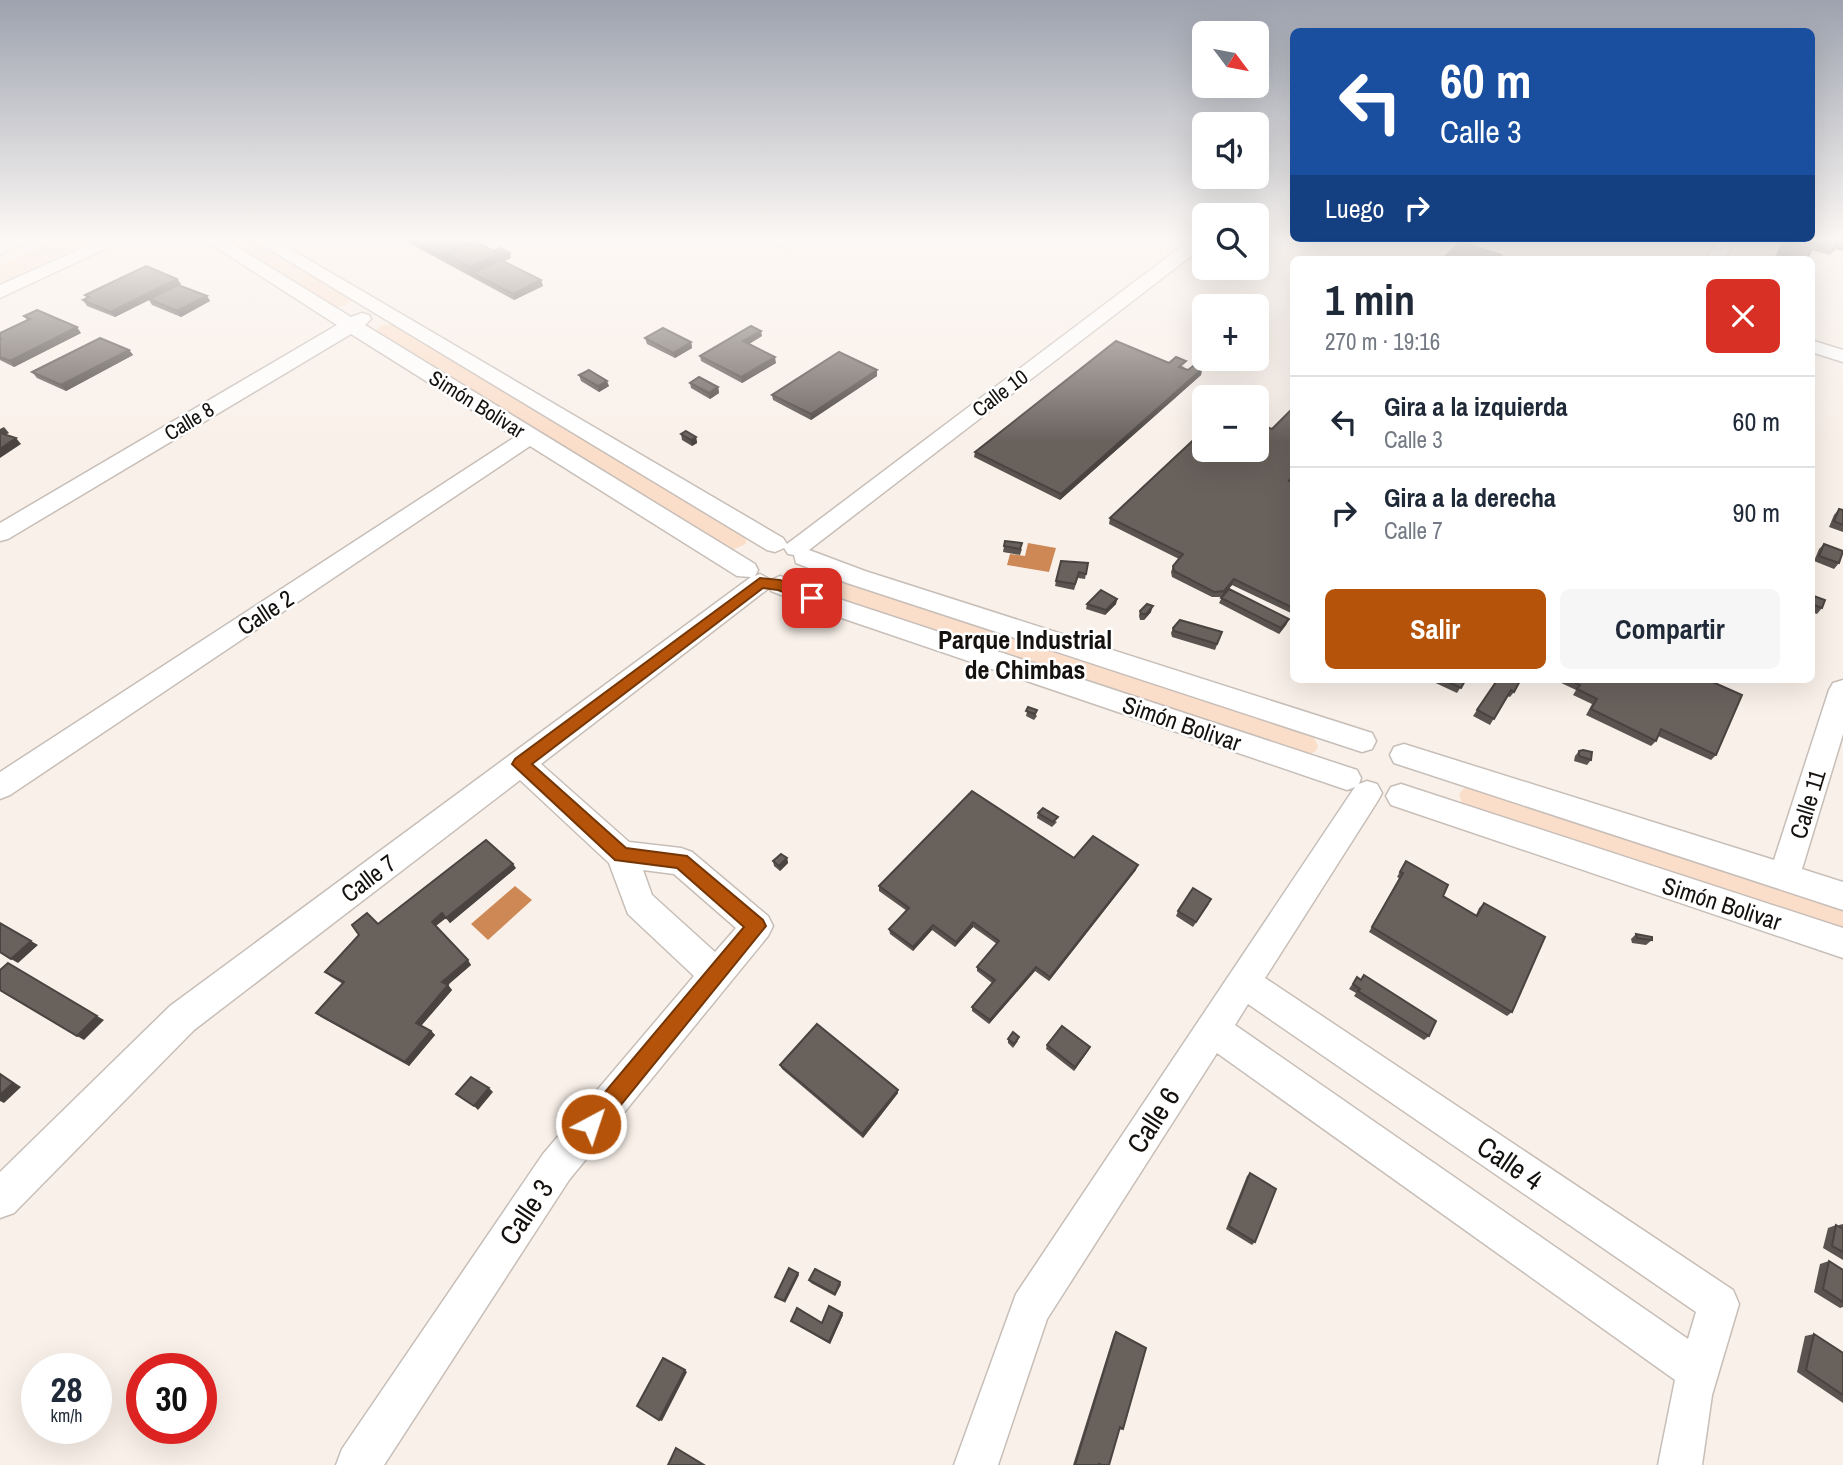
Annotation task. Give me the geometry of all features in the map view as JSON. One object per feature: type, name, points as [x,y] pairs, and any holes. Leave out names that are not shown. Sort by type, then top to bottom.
[{"type":"street","name":"Simón Bolivar","points":[[318,305],[762,579],[836,607],[1372,789],[1843,943]]},
{"type":"street","name":"Simón Bolivar","points":[[373,305],[792,550],[856,577],[1362,741]]},
{"type":"street","name":"Calle 10","points":[[792,550],[1115,305]]},
{"type":"street","name":"Calle 8","points":[[0,533],[379,309]]},
{"type":"street","points":[[1815,347],[1843,356]]},
{"type":"street","name":"Calle 2","points":[[0,787],[530,437]]},
{"type":"street","points":[[757,550],[792,550],[806,564],[798,578],[762,579],[750,556],[757,550]]},
{"type":"street","name":"Calle 7","points":[[0,1199],[182,1018],[762,579]]},
{"type":"street","name":"Calle 11","points":[[1784,877],[1843,690]]},
{"type":"street","points":[[1362,741],[1388,744],[1404,755],[1410,762],[1415,778],[1409,792],[1372,789],[1343,770],[1343,754],[1353,743],[1362,741]]},
{"type":"street","name":"Simón Bolivar","points":[[1404,755],[1843,897]]},
{"type":"street","points":[[520,764],[622,855],[639,904],[716,975]]},
{"type":"street","name":"Calle 6","points":[[976,1465],[1030,1308],[1372,789]]},
{"type":"street","name":"Calle 3","points":[[358,1465],[556,1167],[757,926],[681,861],[622,855]]},
{"type":"street","name":"Calle 4","points":[[1243,982],[1719,1304],[1691,1395],[1679,1465]]},
{"type":"street","points":[[1212,1029],[1699,1371]]},
{"type":"shaded area","points":[[393,324],[745,536],[746,544],[732,550],[374,333],[380,326]]},
{"type":"shaded area","points":[[1028,543],[1056,548],[1049,572],[1007,565],[1010,554],[1025,556]]},
{"type":"shaded area","points":[[845,581],[1312,734],[1318,746],[1316,751],[1308,755],[881,614],[835,596],[837,586]]},
{"type":"shaded area","points":[[1466,786],[1843,907],[1843,936],[1463,807],[1459,794]]},
{"type":"shaded area","points":[[515,886],[532,900],[488,940],[471,924]]},
{"type":"building","points":[[96,305],[124,305],[111,312]]},
{"type":"building","points":[[164,305],[188,305],[177,311]]},
{"type":"building","points":[[37,310],[77,327],[10,361],[0,357],[0,333],[30,319],[24,316]]},
{"type":"building","points":[[751,326],[761,331],[743,341],[775,357],[741,377],[700,356]]},
{"type":"building","points":[[663,328],[691,342],[673,353],[645,338]]},
{"type":"building","points":[[100,338],[129,350],[61,385],[32,372]]},
{"type":"building","points":[[1116,341],[1169,363],[1176,357],[1186,361],[1179,367],[1188,370],[1192,367],[1192,371],[1200,371],[1061,494],[975,452]]},
{"type":"building","points":[[839,352],[877,370],[811,414],[772,395]]},
{"type":"building","points":[[589,370],[607,381],[598,386],[579,375]]},
{"type":"building","points":[[699,377],[718,387],[709,393],[690,383]]},
{"type":"building","points":[[1290,411],[1290,607],[1234,579],[1224,591],[1214,592],[1174,571],[1173,566],[1183,554],[1110,518],[1192,441],[1192,462],[1269,462],[1269,428],[1272,429]]},
{"type":"building","points":[[686,431],[696,437],[691,440],[681,434]]},
{"type":"building","points":[[0,433],[16,438],[0,449]]},
{"type":"building","points":[[1839,509],[1843,510],[1843,525],[1834,521]]},
{"type":"building","points":[[1005,541],[1022,543],[1020,549],[1004,546]]},
{"type":"building","points":[[1824,544],[1843,551],[1839,563],[1819,556]]},
{"type":"building","points":[[1061,561],[1088,563],[1086,574],[1079,572],[1075,584],[1056,581]]},
{"type":"building","points":[[1229,589],[1289,619],[1281,628],[1221,598]]},
{"type":"building","points":[[1101,590],[1117,599],[1106,610],[1087,604]]},
{"type":"building","points":[[1815,596],[1825,600],[1822,608],[1815,605]]},
{"type":"building","points":[[1147,604],[1153,606],[1146,614],[1141,614],[1140,611]]},
{"type":"building","points":[[1180,620],[1222,632],[1217,644],[1174,631],[1173,628]]},
{"type":"building","points":[[1450,683],[1464,683],[1461,688]]},
{"type":"building","points":[[1495,683],[1519,683],[1514,692],[1511,690],[1494,719],[1477,710]]},
{"type":"building","points":[[1576,683],[1715,683],[1742,695],[1716,755],[1661,729],[1656,741],[1591,709],[1597,699],[1577,689],[1580,685]]},
{"type":"building","points":[[1028,707],[1037,710],[1035,714],[1026,711]]},
{"type":"building","points":[[1579,751],[1592,752],[1591,760],[1579,756]]},
{"type":"building","points":[[972,791],[1074,858],[1093,836],[1138,865],[1050,977],[1036,967],[990,1020],[972,1007],[995,980],[977,967],[999,941],[973,922],[956,942],[933,925],[913,947],[889,929],[909,908],[879,886]]},
{"type":"building","points":[[1043,808],[1058,817],[1053,822],[1038,813]]},
{"type":"building","points":[[486,840],[513,864],[446,918],[442,913],[432,922],[468,960],[442,982],[448,985],[416,1023],[431,1031],[405,1062],[316,1013],[344,982],[325,972],[359,935],[352,925],[367,913],[378,924]]},
{"type":"building","points":[[781,854],[787,858],[779,866],[773,861]]},
{"type":"building","points":[[1406,861],[1448,885],[1443,896],[1477,916],[1484,903],[1545,937],[1512,1012],[1372,927],[1403,873],[1400,872]]},
{"type":"building","points":[[1193,888],[1211,899],[1196,922],[1178,911]]},
{"type":"building","points":[[0,923],[31,941],[11,959],[0,952]]},
{"type":"building","points":[[1636,934],[1652,937],[1652,940],[1637,938]]},
{"type":"building","points":[[8,963],[97,1016],[77,1036],[0,990],[0,970]]},
{"type":"building","points":[[1364,975],[1436,1021],[1429,1036],[1358,991],[1360,989],[1353,984],[1357,977],[1361,980]]},
{"type":"building","points":[[817,1024],[898,1090],[862,1134],[780,1065]]},
{"type":"building","points":[[1062,1026],[1090,1047],[1075,1067],[1047,1045]]},
{"type":"building","points":[[1013,1032],[1019,1037],[1014,1044],[1008,1039]]},
{"type":"building","points":[[0,1074],[13,1083],[0,1095]]},
{"type":"building","points":[[471,1077],[489,1088],[474,1106],[456,1094]]},
{"type":"building","points":[[1250,1173],[1276,1189],[1255,1242],[1229,1226]]},
{"type":"building","points":[[1836,1225],[1843,1229],[1843,1252],[1832,1246]]},
{"type":"building","points":[[1829,1261],[1843,1270],[1843,1302],[1823,1289]]},
{"type":"building","points":[[789,1268],[798,1273],[784,1301],[775,1297]]},
{"type":"building","points":[[815,1269],[840,1282],[835,1294],[809,1280]]},
{"type":"building","points":[[829,1306],[842,1313],[829,1342],[791,1321],[797,1308],[822,1323]]},
{"type":"building","points":[[1116,1332],[1146,1348],[1123,1429],[1120,1427],[1109,1465],[1075,1465]]},
{"type":"building","points":[[1814,1334],[1843,1353],[1843,1395],[1806,1370]]},
{"type":"building","points":[[663,1358],[685,1370],[659,1420],[637,1406]]},
{"type":"building","points":[[676,1448],[704,1465],[668,1465]]},
{"type":"district","name":"Parque Industrial de Chimbas","points":[[1025,654]]},
{"type":"route","points":[[591,1124],[757,926],[681,861],[622,855],[520,764],[760,583],[780,585],[812,598]]}]
